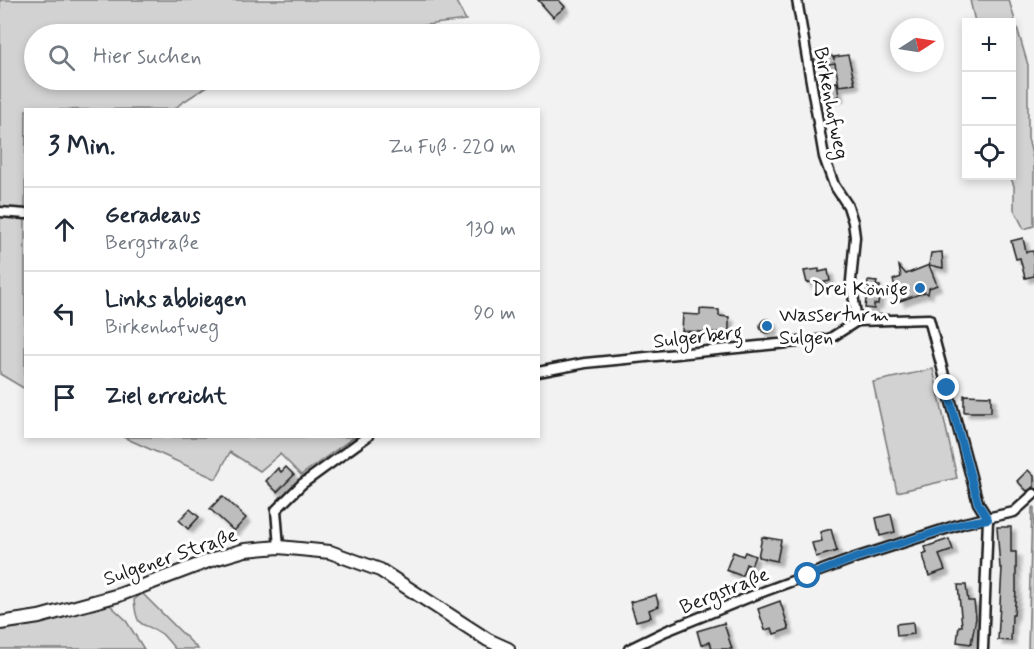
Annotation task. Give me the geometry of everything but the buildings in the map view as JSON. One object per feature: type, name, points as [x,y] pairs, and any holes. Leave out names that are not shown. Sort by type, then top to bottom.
[{"type":"main road","name":"Sulgener Straße","points":[[0,623],[39,617],[119,596],[214,559],[245,550],[279,547],[330,552],[380,570],[488,640],[508,649]]},
{"type":"street","name":"Birkenhofweg","points":[[797,0],[824,157],[834,185],[848,207],[853,222],[855,237],[851,280],[857,321]]},
{"type":"street","points":[[0,212],[24,214]]},
{"type":"street","points":[[857,321],[929,319],[978,503],[988,519],[983,649]]},
{"type":"street","name":"Sulgerberg","points":[[540,372],[585,363],[829,339],[857,321]]},
{"type":"street","points":[[279,547],[276,510],[302,484],[365,438]]},
{"type":"street","name":"Bergstraße","points":[[629,649],[666,631],[757,594],[855,558],[964,523],[1014,512],[1034,494]]},
{"type":"shaded area","points":[[0,0],[455,0],[466,20],[434,24],[24,24],[24,90],[202,90],[176,108],[24,108],[24,212],[0,210]]},
{"type":"shaded area","points":[[970,0],[1009,0],[1014,18],[974,18]]},
{"type":"shaded area","points":[[1016,24],[1028,65],[1028,138],[1034,163],[1034,226],[1024,229],[1014,209],[1014,186],[1012,180],[1016,180]]},
{"type":"shaded area","points":[[0,216],[24,218],[24,388],[0,374]]},
{"type":"shaded area","points":[[933,369],[957,478],[897,492],[873,382]]},
{"type":"shaded area","points":[[125,438],[353,438],[301,475],[280,454],[260,471],[230,452],[216,479]]},
{"type":"shaded area","points":[[1034,507],[1034,649],[1028,649],[1032,508]]},
{"type":"shaded area","points":[[142,593],[198,649],[175,649],[162,634],[139,621],[134,600]]},
{"type":"shaded area","points":[[110,605],[125,619],[144,649],[0,649],[0,630],[28,626]]},
{"type":"place","name":"Drei Könige","points":[[920,288]]},
{"type":"place","name":"Wasserturm Sulgen","points":[[767,326]]},
{"type":"route","points":[[808,576],[855,558],[964,523],[988,519],[978,503],[947,388]]}]
